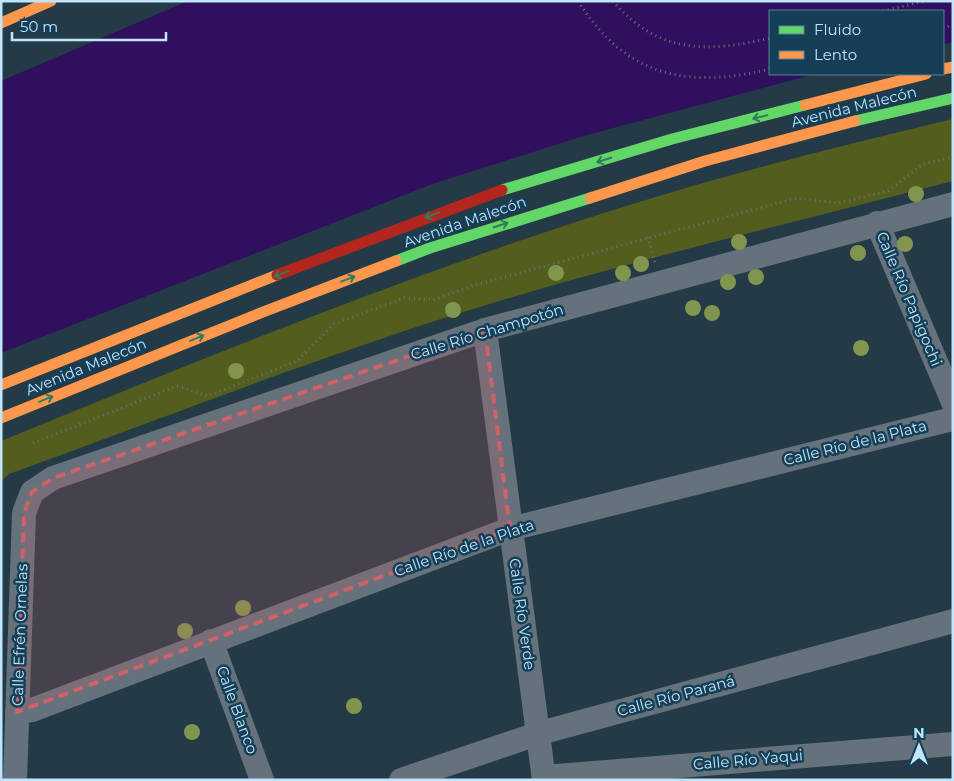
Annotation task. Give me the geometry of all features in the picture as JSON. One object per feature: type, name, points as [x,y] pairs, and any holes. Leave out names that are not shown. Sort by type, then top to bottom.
[{"type":"main road","points":[[1,23],[51,1]]},
{"type":"main road","name":"Avenida Malecón","points":[[1,385],[283,273],[513,186],[672,139],[922,75]]},
{"type":"main road","name":"Avenida Malecón","points":[[1,418],[263,312],[430,248],[714,159],[953,98]]},
{"type":"street","name":"Calle Río Champotón","points":[[32,492],[53,478],[485,330],[953,204]]},
{"type":"street","name":"Calle Río Papigochi","points":[[877,223],[953,402]]},
{"type":"street","name":"Calle Río Verde","points":[[485,330],[510,529],[540,733],[544,778]]},
{"type":"street","name":"Calle Río de la Plata","points":[[17,712],[32,710],[510,529],[953,418]]},
{"type":"street","name":"Calle Efrén Ornelas","points":[[15,780],[24,513],[32,492]]},
{"type":"street","name":"Calle Río Paraná","points":[[401,780],[540,733],[953,621]]},
{"type":"street","name":"Calle Blanco","points":[[211,641],[262,780]]},
{"type":"street","name":"Calle Río Yaqui","points":[[544,778],[953,744]]},
{"type":"path","points":[[578,1],[590,19],[606,37],[631,57],[652,68],[671,74],[709,79],[730,78],[769,69]]},
{"type":"path","points":[[612,1],[626,17],[645,31],[667,42],[711,48],[735,46],[769,38]]},
{"type":"path","points":[[887,10],[925,1]]},
{"type":"path","points":[[33,443],[177,386],[208,396],[297,361],[334,324],[404,298],[433,300],[475,285],[797,198],[838,203],[888,190],[923,164],[953,157]]},
{"type":"highlighted area","points":[[485,330],[510,529],[17,712],[24,513],[32,492],[53,478]]},
{"type":"green space","points":[[953,119],[953,181],[617,267],[443,318],[194,405],[9,474],[1,481],[1,441],[332,309],[584,219],[775,163]]},
{"type":"shaded area","points":[[188,1],[953,1],[953,42],[944,44],[944,10],[769,10],[769,75],[811,75],[587,135],[435,183],[1,353],[1,81]]},
{"type":"traffic: fast","points":[[855,121],[953,98]]},
{"type":"traffic: fast","points":[[502,190],[672,139],[805,105]]},
{"type":"traffic: fast","points":[[396,261],[430,248],[590,198]]},
{"type":"traffic: slow","points":[[1,23],[51,1]]},
{"type":"traffic: slow","points":[[944,69],[953,67]]},
{"type":"traffic: slow","points":[[805,105],[922,75]]},
{"type":"traffic: slow","points":[[590,198],[705,161],[855,121]]},
{"type":"traffic: slow","points":[[1,418],[263,312],[396,261]]},
{"type":"traffic: slow","points":[[1,385],[277,275]]},
{"type":"traffic: jam","points":[[277,275],[502,190]]}]
